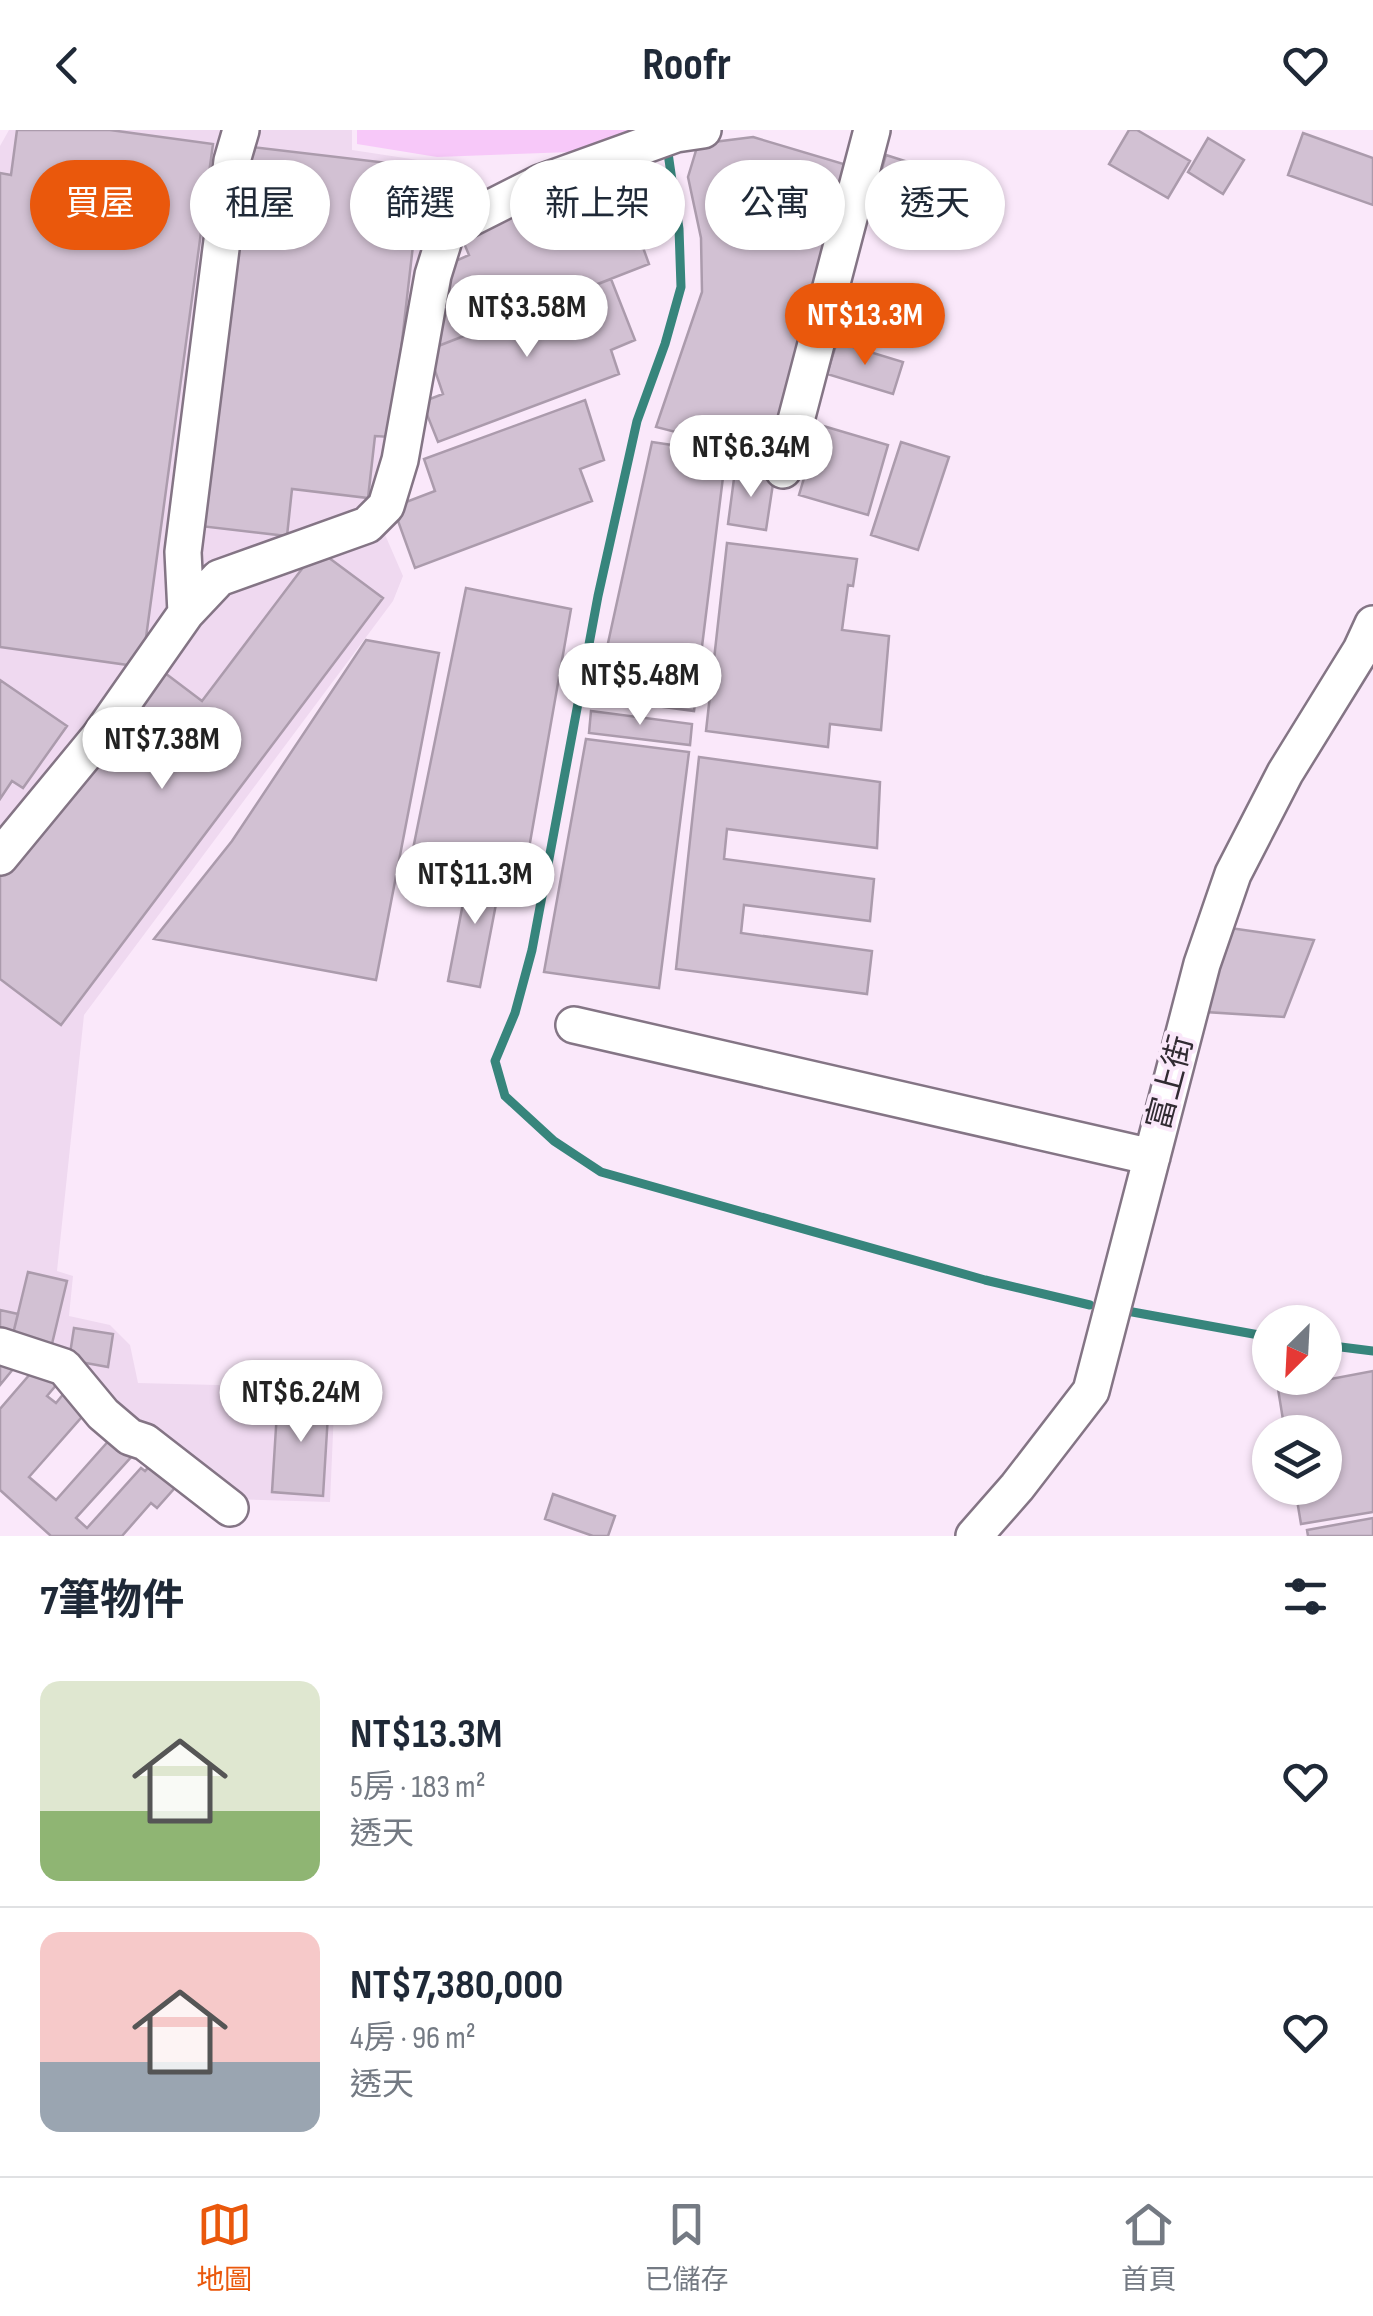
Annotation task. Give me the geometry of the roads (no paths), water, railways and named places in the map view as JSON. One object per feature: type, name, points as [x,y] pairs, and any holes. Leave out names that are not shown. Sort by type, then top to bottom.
[{"type":"street","points":[[186,614],[183,552],[232,161],[241,130]]},
{"type":"street","points":[[0,857],[99,737],[186,614],[219,578],[367,525],[386,506],[400,460],[434,275],[447,230],[540,184],[676,134],[703,130]]},
{"type":"street","points":[[783,470],[872,130]]},
{"type":"street","name":"富上街","points":[[974,1536],[1018,1487],[1091,1390],[1202,964],[1234,874],[1285,773],[1362,650],[1373,624]]},
{"type":"street","points":[[574,1026],[1152,1157]]},
{"type":"street","points":[[0,1346],[64,1367],[103,1414],[130,1437],[145,1442],[230,1508]]},
{"type":"waterway","points":[[668,153],[679,229],[681,287],[637,421],[598,596],[532,950],[515,1013],[495,1061],[505,1096],[554,1141],[601,1172],[985,1280],[1090,1305]]},
{"type":"waterway","points":[[1127,1311],[1252,1334]]},
{"type":"waterway","points":[[1342,1347],[1373,1351]]}]
